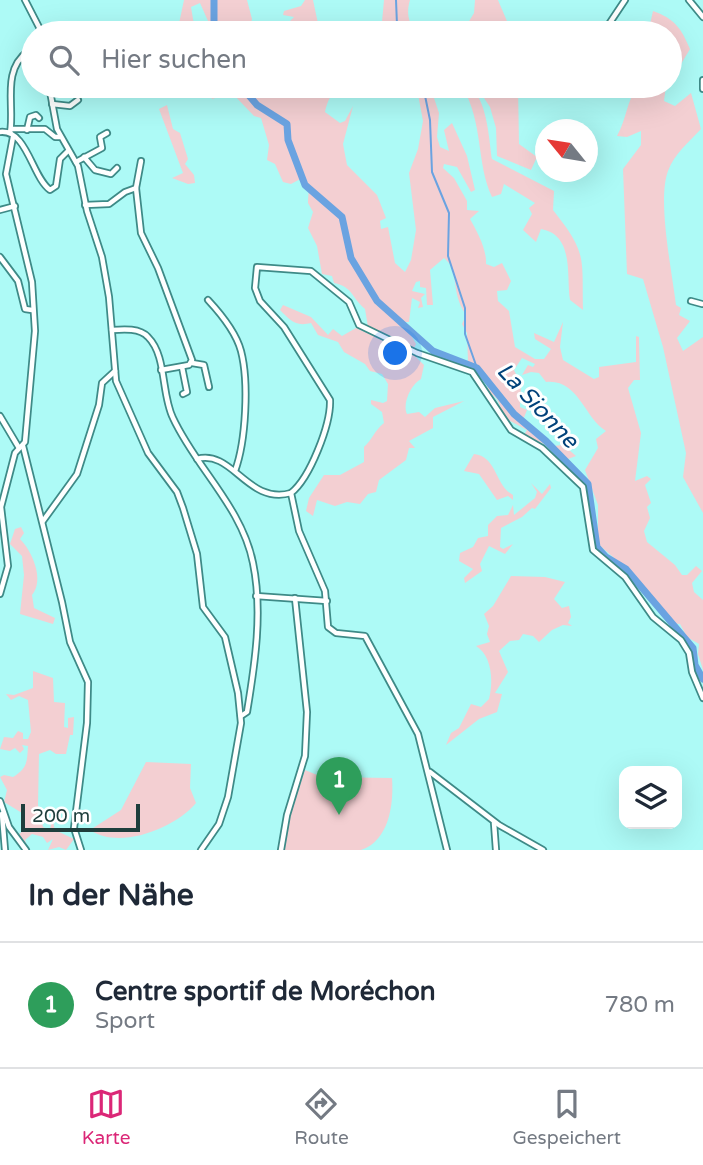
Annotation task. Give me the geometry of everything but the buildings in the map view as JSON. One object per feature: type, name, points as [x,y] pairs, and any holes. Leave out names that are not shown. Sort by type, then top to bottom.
[{"type":"street","points":[[25,0],[36,21]]},
{"type":"street","points":[[611,21],[625,0]]},
{"type":"street","points":[[690,0],[703,17]]},
{"type":"street","points":[[0,594],[8,566],[1,509],[21,447],[35,344],[32,285],[15,206],[5,174],[12,133],[12,76],[21,60]]},
{"type":"street","points":[[703,79],[703,89]]},
{"type":"street","points":[[51,98],[60,137],[76,162],[85,205],[102,258],[118,384],[146,449],[177,492],[197,554],[203,607],[227,643],[241,716],[225,809],[201,850]]},
{"type":"street","points":[[52,104],[70,106],[78,100]]},
{"type":"street","points":[[27,130],[30,117],[36,115],[39,118]]},
{"type":"street","points":[[0,132],[46,130],[55,137],[60,137]]},
{"type":"street","points":[[12,133],[50,190],[56,186],[61,157],[68,151]]},
{"type":"street","points":[[76,162],[102,148],[100,137],[107,133]]},
{"type":"street","points":[[85,157],[94,170],[111,174],[117,168]]},
{"type":"street","points":[[141,162],[136,188],[141,233],[158,268],[192,363]]},
{"type":"street","points":[[85,205],[109,204],[136,188]]},
{"type":"street","points":[[0,210],[15,206]]},
{"type":"street","points":[[0,257],[18,281],[24,308],[32,310]]},
{"type":"street","points":[[197,459],[215,461],[235,471],[264,494],[291,493],[309,473],[330,411],[330,400],[284,327],[260,301],[256,292],[257,267],[311,271],[349,302],[359,325],[417,353],[471,372],[509,428],[542,447],[583,486],[592,547],[601,560],[626,579],[653,617],[681,640],[689,653],[703,698]]},
{"type":"street","points":[[208,300],[234,335],[243,363],[242,445],[235,471]]},
{"type":"street","points":[[691,302],[703,303]]},
{"type":"street","points":[[113,330],[139,331],[147,335],[156,349],[171,414],[197,459],[221,491],[253,559],[256,596],[255,670],[247,712],[241,716]]},
{"type":"street","points":[[161,370],[192,363],[204,365],[209,387]]},
{"type":"street","points":[[182,367],[187,391],[183,394]]},
{"type":"street","points":[[43,521],[77,474],[99,405],[102,383],[115,370]]},
{"type":"street","points":[[0,416],[21,447],[43,521],[69,642],[88,682],[87,723],[74,828],[81,850]]},
{"type":"street","points":[[291,493],[299,531],[321,578],[327,601],[329,630],[365,636],[418,734],[430,772],[447,850]]},
{"type":"street","points":[[256,596],[327,601]]},
{"type":"street","points":[[281,850],[287,815],[305,756],[307,708],[295,598]]},
{"type":"street","points":[[430,772],[494,822],[543,850]]},
{"type":"street","points":[[0,801],[5,850]]},
{"type":"street","points":[[1,809],[9,827],[26,850]]},
{"type":"street","points":[[494,822],[496,850]]},
{"type":"shaded area","points":[[184,0],[247,0],[252,19],[208,21],[200,3],[191,7],[193,21],[180,21]]},
{"type":"shaded area","points":[[305,0],[313,0],[317,21],[290,21],[294,17],[283,15],[284,11],[301,6]]},
{"type":"shaded area","points":[[384,0],[410,0],[410,21],[382,21]]},
{"type":"shaded area","points":[[475,0],[498,0],[507,21],[469,21],[474,13]]},
{"type":"shaded area","points":[[653,11],[672,21],[651,21]]},
{"type":"shaded area","points":[[682,32],[684,35],[690,49],[682,62]]},
{"type":"shaded area","points":[[691,93],[701,129],[674,159],[668,171],[664,200],[666,236],[676,305],[681,308],[679,315],[690,321],[677,338],[683,351],[703,337],[703,513],[683,477],[686,453],[663,347],[643,279],[627,274],[623,169],[641,145],[641,131],[627,137],[617,136],[631,98],[664,98],[664,101],[675,106]]},
{"type":"shaded area","points":[[237,98],[330,98],[325,112],[340,123],[345,121],[353,106],[343,144],[347,165],[377,195],[386,218],[380,221],[381,229],[388,227],[395,263],[405,272],[411,260],[416,230],[409,173],[418,149],[423,121],[419,98],[434,98],[439,113],[437,137],[440,147],[449,151],[444,130],[452,123],[467,156],[475,190],[471,192],[457,167],[444,164],[443,168],[454,178],[467,201],[467,210],[479,211],[470,219],[483,247],[486,264],[494,267],[502,263],[511,281],[507,290],[497,291],[498,301],[509,311],[515,347],[535,359],[544,359],[551,349],[535,339],[534,333],[554,342],[563,322],[560,347],[563,360],[594,379],[599,377],[599,367],[636,362],[636,336],[639,337],[640,380],[634,380],[628,388],[641,433],[635,481],[647,476],[651,479],[645,485],[651,503],[647,507],[650,518],[644,531],[647,542],[675,565],[682,575],[687,575],[696,566],[702,571],[692,583],[694,592],[703,600],[703,670],[698,654],[699,644],[687,637],[680,624],[669,623],[635,576],[598,544],[598,505],[585,470],[598,448],[596,439],[606,431],[566,387],[546,382],[539,373],[522,375],[528,365],[533,367],[535,364],[522,358],[514,370],[521,384],[520,407],[527,410],[523,420],[554,446],[562,445],[559,439],[564,438],[568,449],[576,456],[568,459],[570,466],[544,444],[524,435],[527,430],[505,418],[497,399],[488,391],[486,374],[468,362],[467,333],[462,324],[466,315],[458,296],[452,266],[444,258],[430,270],[433,305],[427,305],[426,288],[420,287],[420,281],[416,282],[412,291],[425,294],[421,298],[423,307],[418,308],[420,302],[412,298],[409,322],[402,322],[381,302],[376,304],[411,335],[416,344],[414,348],[368,327],[365,309],[345,287],[334,283],[332,276],[322,274],[317,246],[308,228],[313,212],[308,203],[306,180],[304,177],[291,184],[283,182],[275,164],[267,160],[269,145],[261,118],[254,116]]},
{"type":"shaded area","points":[[468,98],[479,98],[482,104],[492,159],[554,191],[553,210],[572,236],[580,256],[583,310],[570,300],[567,258],[559,239],[541,229],[536,242],[523,230],[532,214],[529,208],[535,203],[504,184],[501,194],[492,197],[484,171],[474,115]]},
{"type":"shaded area","points":[[484,98],[518,98],[519,144],[535,156],[531,170],[497,156],[496,128],[490,107]]},
{"type":"shaded area","points":[[167,105],[173,129],[180,133],[188,159],[185,164],[194,175],[195,183],[188,184],[172,178],[183,173],[159,109]]},
{"type":"shaded area","points":[[283,305],[311,317],[328,335],[333,329],[342,336],[356,328],[413,354],[424,365],[421,379],[408,395],[407,414],[419,412],[425,417],[435,408],[464,401],[433,417],[433,428],[409,441],[415,448],[409,448],[406,460],[379,480],[376,492],[368,494],[360,504],[347,502],[335,506],[317,500],[313,516],[306,511],[309,498],[324,475],[340,475],[364,462],[364,447],[384,423],[382,412],[371,404],[371,400],[383,403],[387,401],[388,384],[382,374],[370,371],[365,364],[344,352],[338,342],[318,335],[311,323],[301,324],[290,320],[280,310]]},
{"type":"shaded area","points":[[474,454],[482,456],[492,465],[507,491],[513,495],[513,500],[508,496],[497,500],[479,474],[464,471]]},
{"type":"shaded area","points":[[531,483],[542,494],[550,484],[551,488],[535,509],[532,508],[522,517],[501,528],[500,547],[503,549],[513,544],[505,554],[489,546],[480,564],[482,571],[465,583],[464,578],[473,569],[459,561],[460,553],[473,547],[478,538],[488,536],[488,525],[497,516],[508,515],[513,505],[514,515],[535,498],[537,492]]},
{"type":"shaded area","points":[[21,527],[24,533],[20,539],[29,551],[37,574],[36,589],[32,595],[34,608],[55,618],[53,624],[20,614],[24,575],[22,556],[10,544],[15,529]]},
{"type":"shaded area","points":[[511,576],[545,577],[565,582],[554,599],[562,608],[569,606],[571,617],[568,623],[572,626],[563,625],[552,630],[539,642],[533,636],[523,634],[519,640],[510,641],[499,651],[508,672],[495,693],[502,694],[497,712],[479,719],[446,745],[451,733],[459,728],[471,704],[481,707],[489,699],[490,668],[485,655],[476,646],[490,642],[487,634],[489,626],[484,614],[493,606]]},
{"type":"shaded area","points":[[33,671],[53,678],[54,702],[65,703],[64,727],[68,728],[68,718],[74,717],[73,735],[70,735],[66,754],[56,754],[50,750],[39,754],[38,805],[43,827],[50,830],[52,818],[55,830],[74,839],[66,850],[59,847],[48,850],[53,839],[47,843],[43,837],[32,834],[25,840],[27,847],[19,834],[24,830],[22,813],[4,802],[7,790],[0,777],[13,777],[22,770],[27,760],[28,746],[22,745],[24,749],[20,753],[15,748],[10,751],[0,749],[4,737],[13,738],[18,731],[23,733],[23,739],[28,739],[31,732],[28,700],[19,696],[11,700],[6,694],[14,695],[33,688]]},
{"type":"shaded area","points":[[146,762],[191,764],[190,788],[196,803],[174,821],[146,834],[116,838],[102,836],[90,830],[121,810]]},
{"type":"shaded area","points":[[305,770],[322,777],[392,778],[388,820],[378,839],[361,850],[284,850],[286,826]]},
{"type":"waterway","name":"La Sionne","points":[[214,0],[214,21]]},
{"type":"waterway","points":[[396,0],[397,21]]},
{"type":"waterway","name":"La Sionne","points":[[251,98],[257,105],[287,124],[288,140],[305,185],[342,217],[351,258],[377,301],[433,351],[477,368],[514,414],[546,441],[588,484],[597,547],[606,557],[626,569],[693,648],[695,665],[703,679]]},
{"type":"waterway","points":[[425,98],[430,120],[432,172],[449,213],[448,256],[465,308],[465,334],[477,368]]},
{"type":"place","name":"Centre sportif de Moréchon","points":[[339,815]]}]
